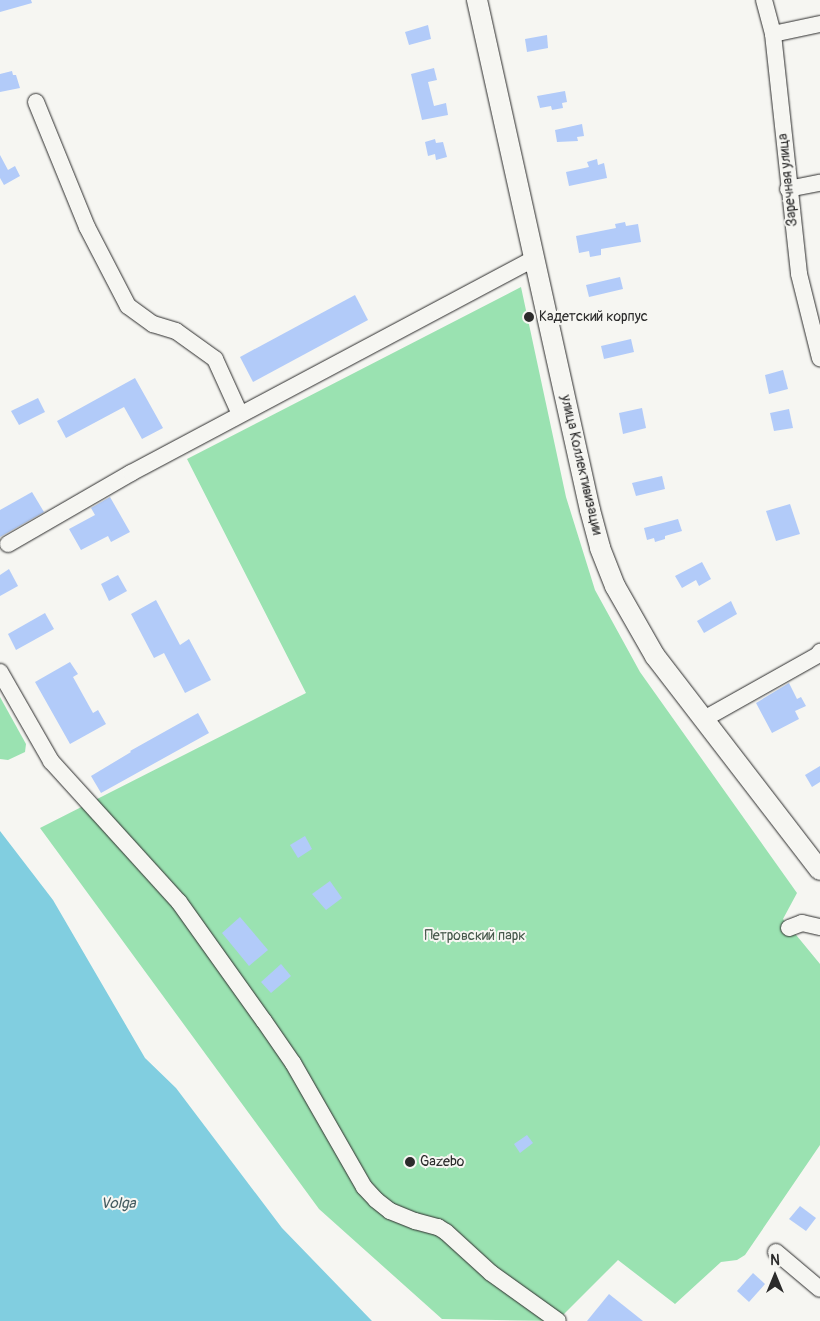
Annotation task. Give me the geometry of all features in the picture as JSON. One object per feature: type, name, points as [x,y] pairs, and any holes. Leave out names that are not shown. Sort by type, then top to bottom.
[{"type":"main road","name":"улица Коллективизации","points":[[476,0],[590,510],[600,548],[615,586],[655,656],[820,870]]},
{"type":"street","name":"Заречная улица","points":[[764,0],[773,34],[788,189],[799,274],[817,334],[820,358]]},
{"type":"street","points":[[773,34],[820,24]]},
{"type":"street","points":[[36,102],[87,227],[128,306],[153,324],[176,331],[215,358],[240,414]]},
{"type":"street","points":[[788,189],[820,183]]},
{"type":"street","points":[[8,544],[124,477],[240,414],[534,259]]},
{"type":"street","points":[[704,719],[818,655],[820,652]]},
{"type":"street","points":[[0,672],[51,761],[179,902],[259,1013],[293,1063],[364,1187],[390,1211],[415,1222],[438,1227],[446,1232],[491,1273],[558,1321]]},
{"type":"street","points":[[789,928],[802,922],[820,927]]},
{"type":"street","points":[[776,1252],[820,1289]]},
{"type":"green space","name":"Петровский парк","points":[[521,287],[566,497],[595,590],[640,672],[797,893],[783,919],[820,964],[820,1145],[745,1255],[737,1260],[721,1262],[675,1304],[618,1260],[557,1321],[442,1319],[319,1209],[40,828],[306,693],[187,459]]},
{"type":"green space","points":[[0,697],[26,744],[25,752],[8,760],[0,759]]},
{"type":"water","name":"Volga","points":[[0,831],[53,900],[145,1058],[176,1088],[282,1228],[372,1321],[0,1321]]},
{"type":"building","points":[[0,0],[31,0],[32,3],[0,12]]},
{"type":"building","points":[[428,25],[431,39],[409,45],[405,32]]},
{"type":"building","points":[[547,35],[548,48],[527,52],[525,39]]},
{"type":"building","points":[[434,68],[437,80],[428,82],[434,106],[446,103],[448,115],[422,120],[411,74]]},
{"type":"building","points":[[12,71],[13,75],[16,75],[20,88],[0,92],[0,74]]},
{"type":"building","points":[[565,91],[567,102],[562,103],[563,108],[552,110],[551,106],[540,108],[537,96]]},
{"type":"building","points":[[582,124],[584,136],[577,137],[578,141],[557,142],[555,130]]},
{"type":"building","points":[[435,139],[436,143],[443,142],[447,157],[436,160],[435,154],[428,156],[425,142]]},
{"type":"building","points":[[0,155],[8,170],[15,166],[20,176],[4,185],[0,178]]},
{"type":"building","points":[[597,159],[598,165],[604,163],[607,178],[569,186],[566,172],[589,167],[587,162]]},
{"type":"building","points":[[625,222],[626,226],[638,224],[641,242],[601,249],[601,255],[590,257],[589,251],[579,253],[576,236],[616,228],[615,224]]},
{"type":"building","points":[[620,277],[623,289],[589,297],[586,285]]},
{"type":"building","points":[[355,295],[368,320],[253,382],[240,357]]},
{"type":"building","points":[[631,339],[634,352],[604,359],[601,346]]},
{"type":"building","points":[[783,370],[788,389],[769,394],[765,375]]},
{"type":"building","points":[[135,378],[163,428],[142,439],[124,407],[66,438],[57,421]]},
{"type":"building","points":[[38,398],[45,412],[19,425],[11,411]]},
{"type":"building","points":[[642,408],[646,428],[623,434],[619,413]]},
{"type":"building","points":[[789,409],[793,428],[774,431],[770,413]]},
{"type":"building","points":[[662,476],[665,489],[636,496],[632,483]]},
{"type":"building","points":[[32,492],[44,512],[0,537],[0,510]]},
{"type":"building","points":[[110,497],[130,532],[111,542],[108,536],[81,550],[69,529],[95,515],[91,508]]},
{"type":"building","points":[[790,504],[800,534],[776,541],[766,511]]},
{"type":"building","points":[[678,519],[682,531],[665,536],[665,539],[655,542],[654,538],[647,540],[644,528]]},
{"type":"building","points":[[702,562],[711,579],[699,586],[696,580],[682,588],[675,576]]},
{"type":"building","points":[[9,569],[18,586],[0,596],[0,575]]},
{"type":"building","points":[[118,575],[127,591],[109,601],[101,584]]},
{"type":"building","points":[[156,600],[180,645],[189,639],[211,680],[185,693],[164,653],[154,658],[131,614]]},
{"type":"building","points":[[731,601],[737,614],[704,633],[697,621]]},
{"type":"building","points":[[45,613],[54,629],[16,650],[8,634]]},
{"type":"building","points":[[70,662],[78,674],[73,677],[93,713],[98,710],[106,724],[70,744],[35,682]]},
{"type":"building","points":[[789,683],[797,699],[801,697],[806,706],[795,711],[799,719],[772,733],[756,703]]},
{"type":"building","points":[[198,713],[209,733],[101,793],[91,776],[130,751]]},
{"type":"building","points":[[820,766],[820,782],[812,787],[805,775]]},
{"type":"building","points":[[305,836],[312,849],[298,858],[290,845]]},
{"type":"building","points":[[330,881],[342,898],[326,910],[312,894]]},
{"type":"building","points":[[240,917],[268,950],[249,966],[222,933]]},
{"type":"building","points":[[281,964],[291,976],[271,993],[261,982]]},
{"type":"building","points":[[527,1135],[533,1143],[520,1153],[514,1144]]},
{"type":"building","points":[[800,1206],[816,1218],[806,1231],[789,1219]]},
{"type":"building","points":[[753,1273],[765,1284],[749,1302],[737,1291]]},
{"type":"building","points":[[609,1294],[643,1321],[587,1321]]},
{"type":"place","name":"Кадетский корпус","points":[[529,317]]},
{"type":"place","name":"Gazebo","points":[[410,1162]]}]
